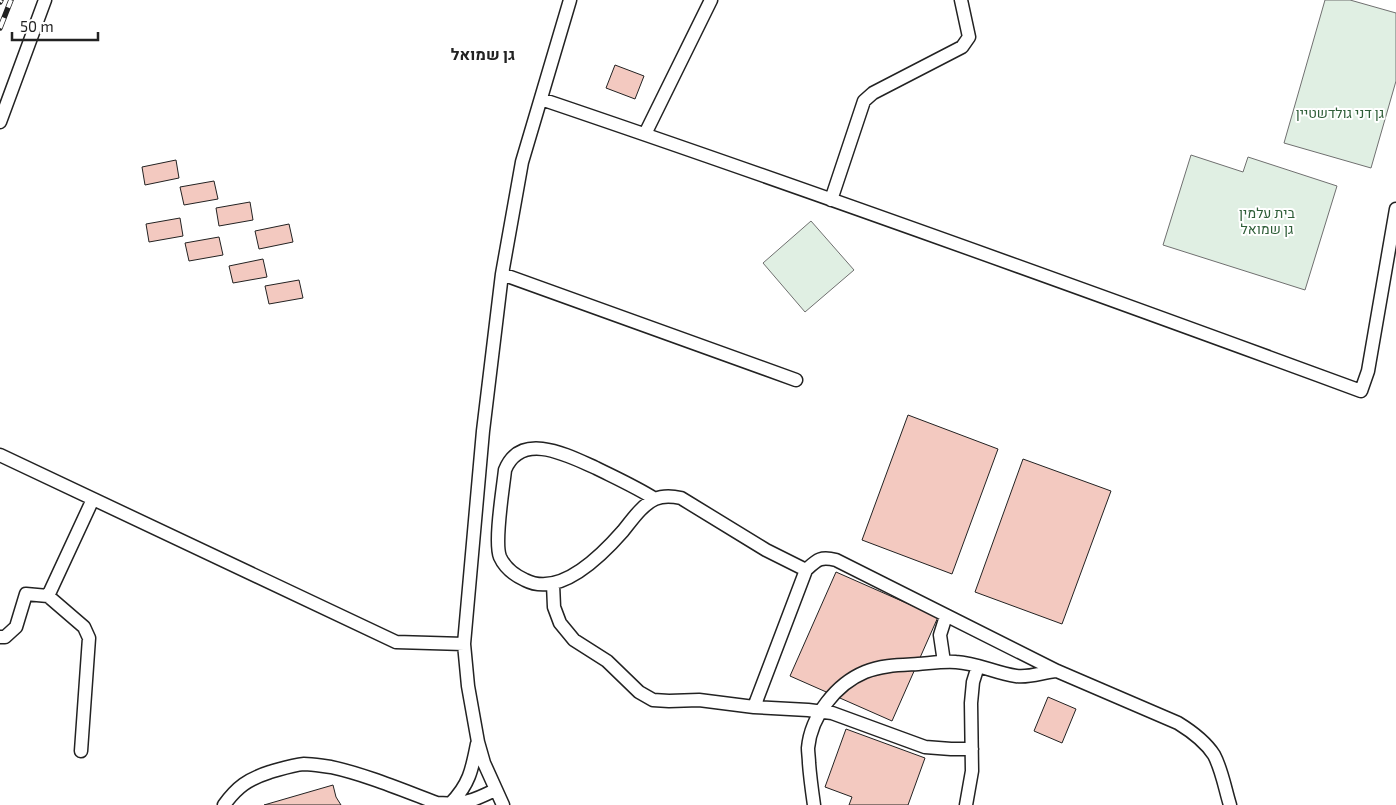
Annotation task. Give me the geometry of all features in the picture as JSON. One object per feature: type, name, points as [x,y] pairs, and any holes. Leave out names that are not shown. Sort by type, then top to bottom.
[{"type":"street","points":[[0,122],[45,0]]},
{"type":"street","points":[[503,805],[484,763],[478,742],[468,686],[464,644],[483,431],[502,274],[522,162],[570,0]]},
{"type":"street","points":[[645,134],[712,0]]},
{"type":"street","points":[[832,200],[864,101],[873,93],[962,47],[969,36],[961,0]]},
{"type":"street","points":[[541,99],[1158,316],[1361,391],[1368,371],[1396,209]]},
{"type":"street","points":[[502,274],[796,380]]},
{"type":"street","points":[[655,499],[635,487],[560,452],[540,448],[525,450],[509,460],[505,470],[498,538],[498,549],[501,558],[507,568],[516,576],[528,582],[553,584],[570,577],[588,564],[611,544],[643,508],[655,499],[668,496],[681,498],[766,550],[806,570]]},
{"type":"street","points":[[0,455],[396,642],[464,644]]},
{"type":"street","points":[[48,596],[93,499]]},
{"type":"street","points":[[754,706],[806,570],[817,560],[827,558],[836,560],[1057,671],[1178,723],[1191,731],[1214,755],[1230,805]]},
{"type":"street","points":[[553,584],[554,606],[560,623],[574,640],[607,661],[638,692],[653,700],[699,700],[832,713],[924,747],[972,750]]},
{"type":"street","points":[[0,637],[6,637],[16,627],[26,594],[48,596],[84,627],[90,638],[81,750]]},
{"type":"street","points":[[944,662],[940,635],[946,616]]},
{"type":"street","points":[[814,805],[808,748],[812,731],[826,703],[843,686],[864,672],[897,665],[944,662],[958,662],[1017,676],[1031,676],[1057,671]]},
{"type":"street","points":[[966,805],[972,771],[971,703],[973,682],[978,666]]},
{"type":"street","points":[[451,805],[462,792],[467,781],[472,769],[478,742]]},
{"type":"street","points":[[224,805],[234,791],[247,782],[283,768],[304,764],[351,772],[437,803],[451,805],[475,800],[495,790]]},
{"type":"green space","name":"גן דני גולדשטיין","points":[[1325,0],[1350,0],[1396,13],[1396,81],[1371,168],[1284,143]]},
{"type":"green space","name":"בית עלמין גן שמואל","points":[[1191,155],[1243,172],[1248,157],[1337,186],[1305,290],[1163,245]]},
{"type":"green space","points":[[811,221],[854,270],[805,312],[763,263]]},
{"type":"building","points":[[615,65],[644,76],[635,99],[606,88]]},
{"type":"building","points":[[176,160],[179,178],[145,185],[142,167]]},
{"type":"building","points":[[214,181],[218,199],[184,205],[180,187]]},
{"type":"building","points":[[250,202],[253,220],[219,226],[216,208]]},
{"type":"building","points":[[180,218],[183,236],[149,242],[146,224]]},
{"type":"building","points":[[289,224],[293,242],[259,249],[255,231]]},
{"type":"building","points":[[219,237],[223,255],[189,261],[185,243]]},
{"type":"building","points":[[263,259],[267,277],[233,283],[229,266]]},
{"type":"building","points":[[299,280],[303,298],[269,304],[265,286]]},
{"type":"building","points":[[908,415],[998,449],[952,574],[862,540]]},
{"type":"building","points":[[1023,459],[1111,491],[1062,624],[975,592]]},
{"type":"building","points":[[836,572],[938,617],[892,721],[790,676]]},
{"type":"building","points":[[1048,697],[1076,709],[1062,743],[1034,731]]},
{"type":"building","points":[[846,729],[925,758],[908,805],[849,805],[852,797],[825,787]]},
{"type":"building","points":[[333,785],[336,797],[341,805],[264,805]]},
{"type":"railway","points":[[0,28],[11,0]]},
{"type":"district","name":"גן שמואל","points":[[483,53]]}]
